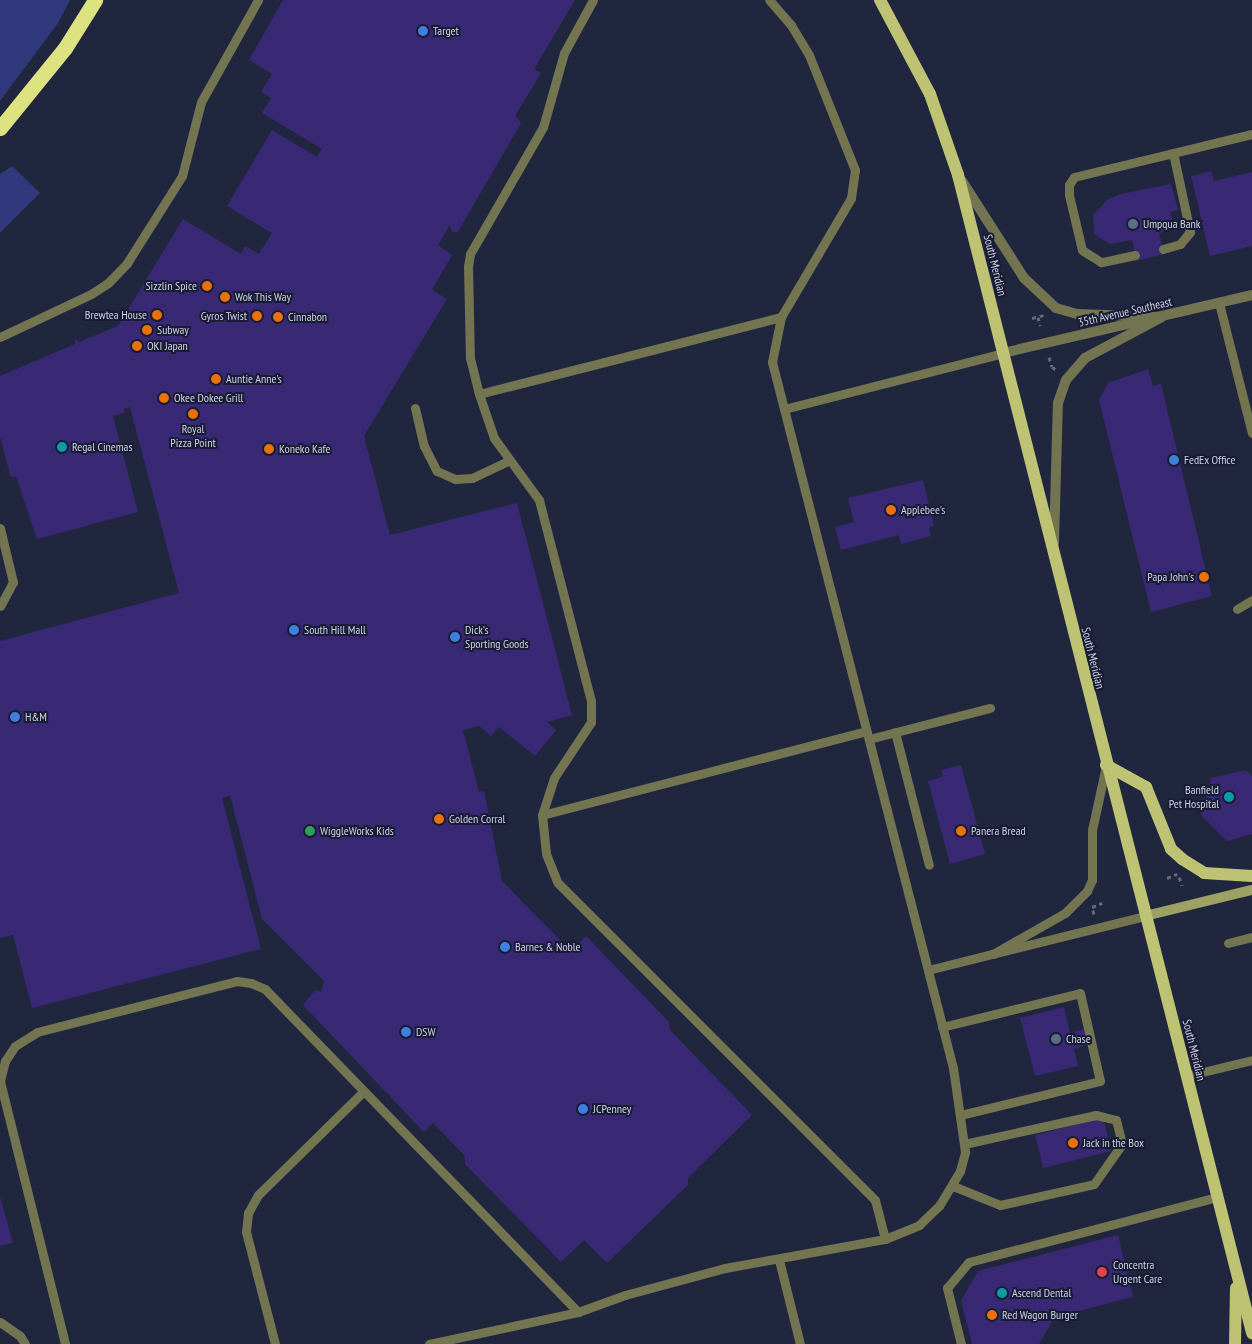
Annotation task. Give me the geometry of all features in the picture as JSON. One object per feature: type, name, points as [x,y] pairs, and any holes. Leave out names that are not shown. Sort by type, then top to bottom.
[{"type":"highway","points":[[0,128],[65,48],[95,0]]},
{"type":"main road","name":"South Meridian","points":[[880,0],[904,39],[930,94],[958,176],[1106,766],[1252,1333]]},
{"type":"main road","points":[[1106,766],[1146,787],[1171,849],[1182,859],[1204,873],[1252,876]]},
{"type":"main road","points":[[1145,916],[1252,890]]},
{"type":"main road","points":[[1235,1344],[1236,1270]]},
{"type":"street","points":[[958,176],[1024,278],[1056,308],[1077,314],[1162,317]]},
{"type":"street","name":"35th Avenue Southeast","points":[[1003,353],[1252,295]]},
{"type":"street","points":[[1054,554],[1058,403],[1064,385],[1086,358],[1162,317]]},
{"type":"lane","points":[[0,337],[91,294],[108,284],[127,264],[182,176],[201,102],[258,0]]},
{"type":"lane","points":[[593,0],[564,53],[543,127],[470,254],[470,358],[479,394],[494,438],[539,500],[590,701],[591,722],[554,778],[542,815],[546,854],[558,883],[875,1200],[885,1239]]},
{"type":"lane","points":[[429,1344],[578,1312],[689,1277],[885,1239],[919,1225],[939,1206],[960,1171],[964,1144],[961,1115],[942,1027],[772,362],[781,317],[850,198],[855,170],[810,55],[791,25],[769,0]]},
{"type":"lane","points":[[1136,255],[1101,262],[1082,250],[1068,190],[1071,181],[1078,175],[1252,134]]},
{"type":"lane","points":[[1163,249],[1180,244],[1190,232],[1173,153]]},
{"type":"lane","points":[[1219,303],[1252,433]]},
{"type":"lane","points":[[479,394],[781,317]]},
{"type":"lane","points":[[784,409],[1003,353]]},
{"type":"lane","points":[[415,408],[424,446],[437,471],[455,479],[472,478],[510,460]]},
{"type":"lane","points":[[0,528],[13,582],[0,606]]},
{"type":"lane","points":[[1237,609],[1252,600]]},
{"type":"lane","points":[[542,815],[867,735],[894,732],[990,708]]},
{"type":"lane","points":[[894,732],[928,865]]},
{"type":"lane","points":[[993,954],[1065,912],[1087,891],[1092,880],[1092,830],[1106,766]]},
{"type":"lane","points":[[928,970],[1145,916]]},
{"type":"lane","points":[[1228,943],[1252,937]]},
{"type":"lane","points":[[65,1344],[0,1081],[5,1061],[27,1036],[237,981],[265,989],[578,1312]]},
{"type":"lane","points":[[942,1027],[1080,993],[1100,1081],[961,1115]]},
{"type":"lane","points":[[1186,1076],[1252,1060]]},
{"type":"lane","points":[[274,1344],[246,1232],[248,1213],[258,1195],[364,1092]]},
{"type":"lane","points":[[952,1186],[1000,1205],[1094,1184],[1122,1144],[1116,1120],[1096,1115],[964,1144]]},
{"type":"lane","points":[[961,1344],[947,1288],[968,1262],[1217,1197]]},
{"type":"lane","points":[[779,1260],[800,1344]]},
{"type":"lane","points":[[0,1322],[20,1336],[25,1344]]},
{"type":"path","points":[[1032,318],[1048,311]]},
{"type":"path","points":[[1038,317],[1040,326]]},
{"type":"path","points":[[1048,357],[1052,367],[1061,373]]},
{"type":"path","points":[[1178,874],[1182,885]]},
{"type":"path","points":[[1094,914],[1092,907],[1102,903]]},
{"type":"shaded area","points":[[0,0],[70,0],[58,23],[0,101]]},
{"type":"shaded area","points":[[12,166],[40,193],[0,233],[0,174]]},
{"type":"building","name":"South Hill Mall","points":[[283,0],[575,0],[534,69],[541,73],[515,116],[521,123],[458,232],[452,232],[450,225],[438,245],[452,255],[432,290],[447,299],[364,436],[390,535],[517,503],[572,715],[547,722],[556,730],[535,756],[499,727],[491,736],[479,726],[463,730],[479,792],[484,791],[502,881],[571,951],[586,936],[669,1022],[670,1030],[752,1115],[688,1178],[688,1185],[607,1263],[584,1240],[561,1262],[465,1164],[465,1156],[433,1123],[424,1132],[303,1005],[315,990],[321,992],[324,981],[262,919],[230,795],[222,798],[261,949],[32,1008],[13,935],[0,938],[0,641],[179,593],[130,407],[124,409],[125,413],[113,416],[138,512],[37,539],[16,476],[11,478],[0,437],[0,376],[75,344],[75,339],[79,342],[118,326],[183,219],[241,254],[245,246],[259,254],[272,233],[227,206],[272,130],[317,157],[322,149],[262,113],[271,98],[261,92],[272,74],[249,60]]},
{"type":"building","points":[[1211,171],[1214,181],[1252,172],[1252,246],[1210,256],[1191,176]]},
{"type":"building","name":"Umpqua Bank","points":[[1171,184],[1178,210],[1170,212],[1175,229],[1159,233],[1164,254],[1137,261],[1132,240],[1110,244],[1094,234],[1093,215],[1107,200],[1121,194]]},
{"type":"building","points":[[1148,369],[1153,386],[1161,384],[1212,596],[1151,612],[1099,400],[1108,383]]},
{"type":"building","name":"Applebee's","points":[[923,480],[934,526],[929,527],[931,536],[901,544],[899,535],[841,550],[835,527],[854,522],[848,498]]},
{"type":"building","name":"Panera Bread","points":[[961,765],[985,854],[950,864],[928,781],[943,777],[941,770]]},
{"type":"building","name":"Banfield Pet Hospital","points":[[1246,770],[1252,776],[1252,834],[1227,841],[1201,815],[1211,778]]},
{"type":"building","name":"Chase","points":[[1064,1007],[1070,1033],[1085,1029],[1088,1045],[1074,1049],[1078,1066],[1035,1076],[1020,1018]]},
{"type":"building","name":"Jack in the Box","points":[[1103,1118],[1111,1151],[1043,1168],[1035,1135]]},
{"type":"building","points":[[0,1197],[13,1243],[0,1246]]},
{"type":"building","points":[[1118,1235],[1133,1297],[1055,1317],[1039,1344],[972,1344],[961,1301],[978,1271]]},
{"type":"place","name":"Target","points":[[423,31]]},
{"type":"place","name":"Umpqua Bank","points":[[1133,224]]},
{"type":"place","name":"Sizzlin Spice","points":[[207,286]]},
{"type":"place","name":"Wok This Way","points":[[225,297]]},
{"type":"place","name":"Brewtea House","points":[[157,315]]},
{"type":"place","name":"Gyros Twist","points":[[257,316]]},
{"type":"place","name":"Cinnabon","points":[[278,317]]},
{"type":"place","name":"Subway","points":[[147,330]]},
{"type":"place","name":"OKI Japan","points":[[137,346]]},
{"type":"place","name":"Auntie Anne's","points":[[216,379]]},
{"type":"place","name":"Okee Dokee Grill","points":[[164,398]]},
{"type":"place","name":"Royal Pizza Point","points":[[193,414]]},
{"type":"place","name":"Regal Cinemas","points":[[62,447]]},
{"type":"place","name":"Koneko Kafe","points":[[269,449]]},
{"type":"place","name":"FedEx Office","points":[[1174,460]]},
{"type":"place","name":"Applebee's","points":[[891,510]]},
{"type":"place","name":"Papa John's","points":[[1204,577]]},
{"type":"place","name":"South Hill Mall","points":[[294,630]]},
{"type":"place","name":"Dick's Sporting Goods","points":[[455,637]]},
{"type":"place","name":"H&M","points":[[15,717]]},
{"type":"place","name":"Banfield Pet Hospital","points":[[1229,797]]},
{"type":"place","name":"Golden Corral","points":[[439,819]]},
{"type":"place","name":"WiggleWorks Kids","points":[[310,831]]},
{"type":"place","name":"Panera Bread","points":[[961,831]]},
{"type":"place","name":"Barnes & Noble","points":[[505,947]]},
{"type":"place","name":"DSW","points":[[406,1032]]},
{"type":"place","name":"Chase","points":[[1056,1039]]},
{"type":"place","name":"JCPenney","points":[[583,1109]]},
{"type":"place","name":"Jack in the Box","points":[[1073,1143]]},
{"type":"place","name":"Concentra Urgent Care","points":[[1102,1272]]},
{"type":"place","name":"Ascend Dental","points":[[1002,1293]]},
{"type":"place","name":"Red Wagon Burger","points":[[992,1315]]}]
